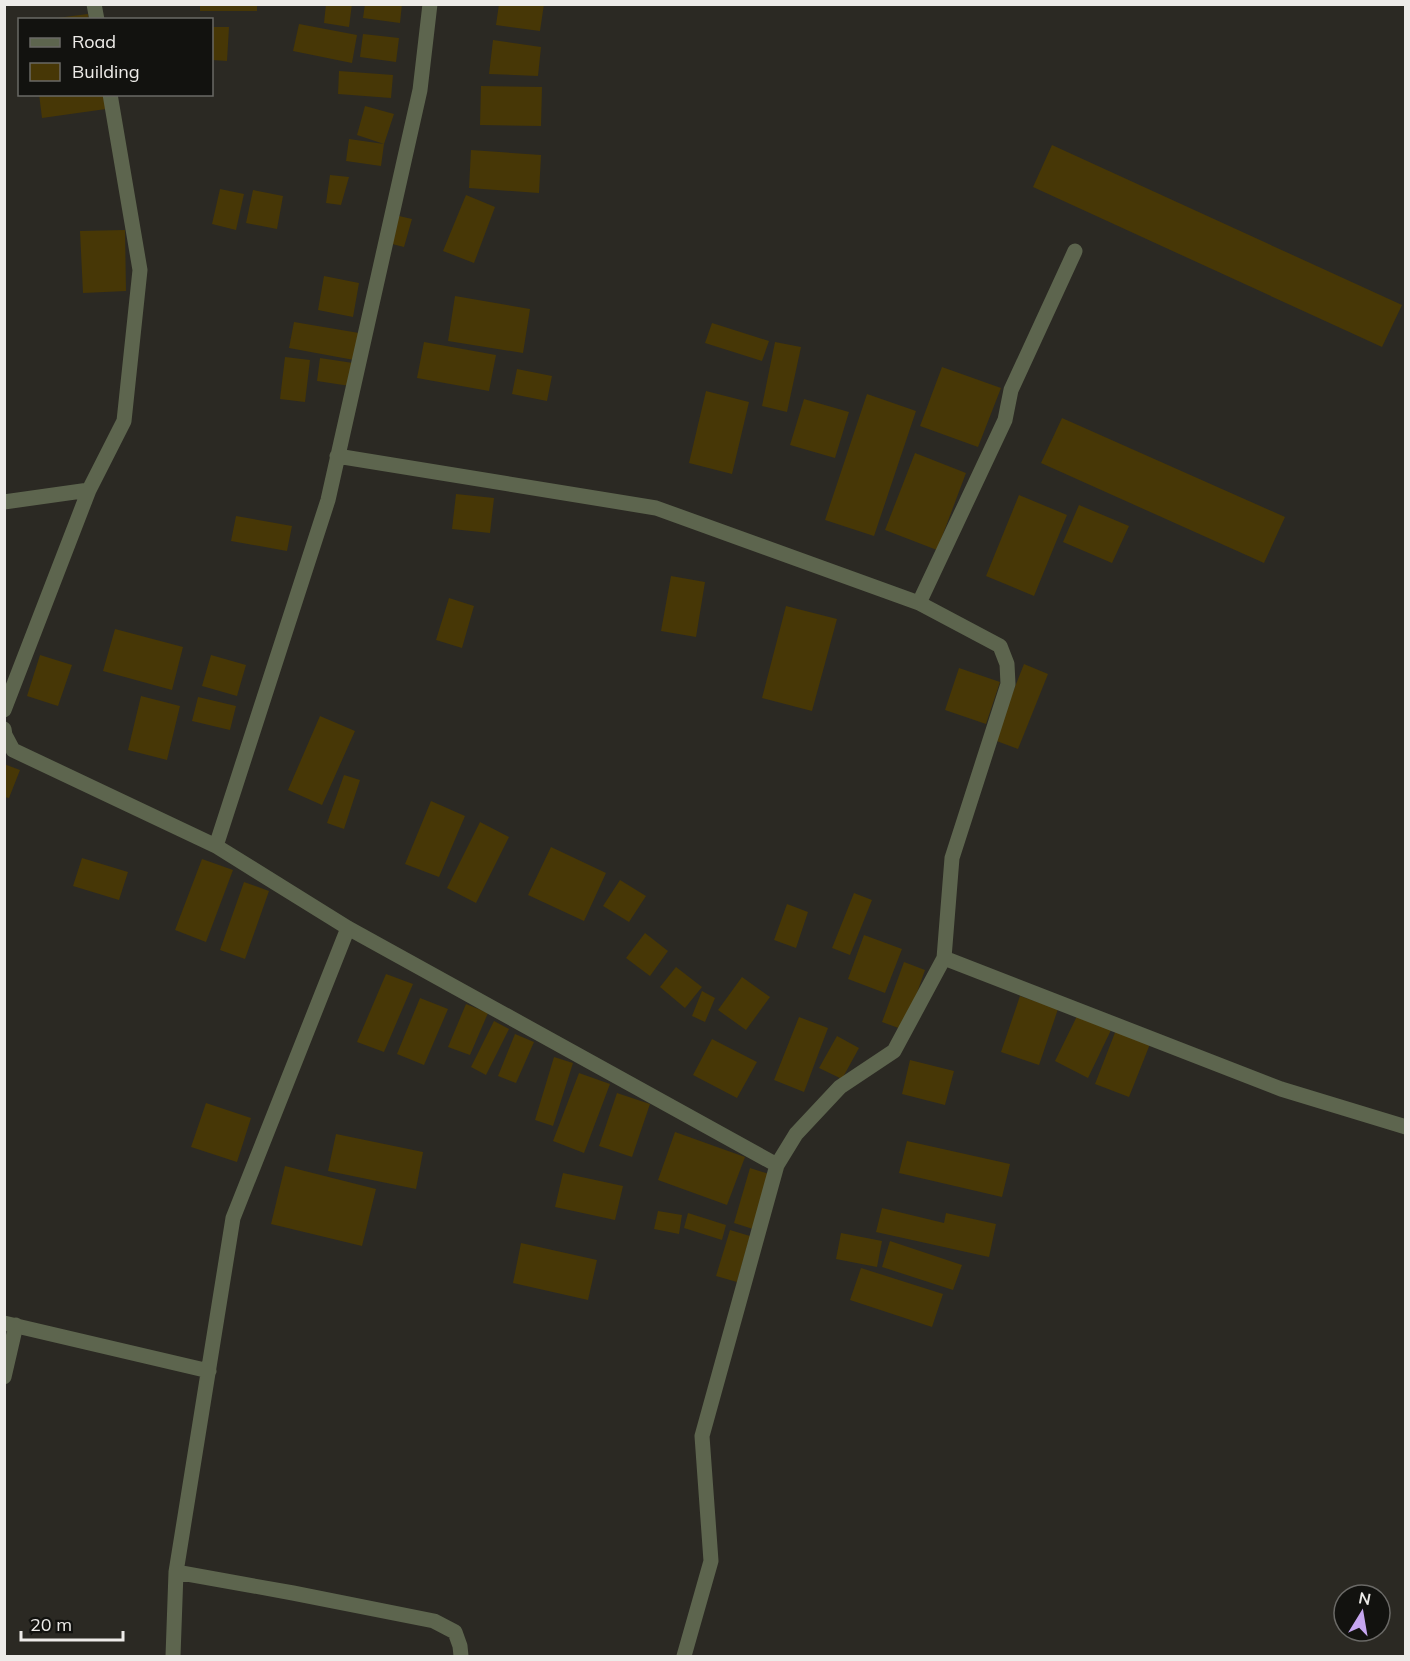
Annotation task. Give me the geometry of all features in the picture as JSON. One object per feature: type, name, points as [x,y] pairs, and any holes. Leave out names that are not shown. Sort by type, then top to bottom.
[{"type":"street","points":[[216,846],[328,500],[420,90],[430,4]]},
{"type":"street","points":[[4,711],[89,490],[124,421],[140,270],[110,96]]},
{"type":"street","points":[[919,603],[1005,420],[1011,390],[1075,251]]},
{"type":"street","points":[[337,456],[656,508],[919,603],[1000,646],[1007,663],[1008,684],[952,858],[944,958],[894,1051],[840,1087],[796,1134],[777,1165],[702,1436],[711,1561],[684,1656]]},
{"type":"street","points":[[4,502],[89,490]]},
{"type":"street","points":[[4,729],[13,750],[216,846],[348,928],[777,1165]]},
{"type":"street","points":[[172,1656],[176,1572],[233,1218],[348,928]]},
{"type":"street","points":[[944,958],[1281,1089],[1406,1127]]},
{"type":"street","points":[[4,1377],[10,1324],[209,1371]]},
{"type":"street","points":[[176,1572],[434,1621],[455,1632],[461,1656]]},
{"type":"building","points":[[200,4],[257,4],[257,11],[200,11]]},
{"type":"building","points":[[326,4],[352,4],[349,27],[324,23]]},
{"type":"building","points":[[365,4],[402,4],[400,23],[363,18]]},
{"type":"building","points":[[499,4],[544,4],[540,31],[496,25]]},
{"type":"building","points":[[88,14],[89,18],[57,18]]},
{"type":"building","points":[[299,24],[357,35],[352,63],[293,51]]},
{"type":"building","points":[[213,27],[229,27],[227,61],[213,60]]},
{"type":"building","points":[[363,34],[399,38],[396,62],[360,57]]},
{"type":"building","points":[[493,40],[541,47],[538,76],[489,74]]},
{"type":"building","points":[[339,71],[393,75],[391,98],[338,94]]},
{"type":"building","points":[[481,86],[542,87],[541,126],[480,125]]},
{"type":"building","points":[[39,96],[104,96],[106,109],[42,118]]},
{"type":"building","points":[[365,106],[394,114],[384,144],[357,135]]},
{"type":"building","points":[[349,139],[384,144],[381,166],[346,161]]},
{"type":"building","points":[[1052,145],[1402,305],[1382,347],[1033,187]]},
{"type":"building","points":[[471,150],[541,155],[539,193],[469,188]]},
{"type":"building","points":[[330,175],[349,177],[341,205],[326,203]]},
{"type":"building","points":[[220,189],[244,194],[236,230],[212,224]]},
{"type":"building","points":[[253,190],[283,196],[277,229],[246,223]]},
{"type":"building","points":[[466,195],[495,207],[474,263],[443,251]]},
{"type":"building","points":[[399,216],[412,219],[404,247],[392,244]]},
{"type":"building","points":[[125,230],[126,291],[83,293],[80,231]]},
{"type":"building","points":[[324,276],[359,283],[353,317],[318,310]]},
{"type":"building","points":[[455,296],[530,309],[523,353],[448,341]]},
{"type":"building","points":[[294,322],[359,333],[354,360],[289,348]]},
{"type":"building","points":[[712,323],[769,341],[762,361],[705,343]]},
{"type":"building","points":[[424,342],[496,355],[489,391],[417,378]]},
{"type":"building","points":[[775,342],[801,347],[787,412],[762,406]]},
{"type":"building","points":[[285,357],[310,360],[305,402],[280,399]]},
{"type":"building","points":[[320,358],[353,363],[350,386],[317,381]]},
{"type":"building","points":[[942,367],[1001,388],[978,447],[920,426]]},
{"type":"building","points":[[517,369],[552,376],[547,401],[512,394]]},
{"type":"building","points":[[706,391],[749,402],[732,474],[689,463]]},
{"type":"building","points":[[867,394],[916,411],[874,536],[825,520]]},
{"type":"building","points":[[804,399],[849,412],[835,458],[790,445]]},
{"type":"building","points":[[1062,418],[1285,517],[1264,563],[1041,463]]},
{"type":"building","points":[[915,453],[966,473],[937,550],[885,530]]},
{"type":"building","points":[[456,494],[494,498],[490,533],[452,529]]},
{"type":"building","points":[[1019,495],[1067,515],[1034,596],[986,576]]},
{"type":"building","points":[[1079,505],[1129,526],[1112,563],[1063,542]]},
{"type":"building","points":[[236,516],[292,526],[287,551],[231,541]]},
{"type":"building","points":[[671,576],[705,582],[696,637],[661,631]]},
{"type":"building","points":[[449,598],[474,606],[462,648],[436,640]]},
{"type":"building","points":[[786,606],[837,619],[812,711],[762,698]]},
{"type":"building","points":[[115,629],[183,647],[172,690],[103,671]]},
{"type":"building","points":[[40,655],[72,665],[58,706],[27,696]]},
{"type":"building","points":[[211,655],[246,665],[237,696],[202,686]]},
{"type":"building","points":[[1024,664],[1048,674],[1018,749],[994,740]]},
{"type":"building","points":[[959,668],[1000,682],[986,724],[945,710]]},
{"type":"building","points":[[141,696],[180,706],[167,760],[128,750]]},
{"type":"building","points":[[198,697],[236,706],[230,730],[192,721]]},
{"type":"building","points":[[320,716],[355,731],[322,805],[288,790]]},
{"type":"building","points":[[4,764],[20,770],[9,798],[4,797]]},
{"type":"building","points":[[344,775],[360,780],[344,829],[327,823]]},
{"type":"building","points":[[431,801],[465,816],[439,877],[405,864]]},
{"type":"building","points":[[480,822],[509,837],[476,903],[447,888]]},
{"type":"building","points":[[551,847],[606,873],[584,921],[528,895]]},
{"type":"building","points":[[82,858],[128,872],[119,900],[73,886]]},
{"type":"building","points":[[202,859],[233,870],[206,942],[175,930]]},
{"type":"building","points":[[620,880],[646,896],[629,922],[603,906]]},
{"type":"building","points":[[244,882],[269,891],[245,959],[220,950]]},
{"type":"building","points":[[854,893],[872,900],[850,955],[832,948]]},
{"type":"building","points":[[787,904],[808,912],[796,948],[774,940]]},
{"type":"building","points":[[645,933],[668,951],[650,976],[626,958]]},
{"type":"building","points":[[864,935],[902,949],[885,993],[848,979]]},
{"type":"building","points":[[904,962],[925,970],[904,1030],[882,1022]]},
{"type":"building","points":[[676,967],[702,987],[685,1008],[660,987]]},
{"type":"building","points":[[386,974],[413,984],[384,1052],[357,1042]]},
{"type":"building","points":[[742,977],[770,997],[746,1030],[718,1010]]},
{"type":"building","points":[[702,991],[715,998],[705,1022],[692,1016]]},
{"type":"building","points":[[1020,996],[1058,1009],[1039,1065],[1001,1052]]},
{"type":"building","points":[[420,998],[448,1009],[424,1065],[397,1054]]},
{"type":"building","points":[[466,1004],[488,1013],[470,1055],[448,1047]]},
{"type":"building","points":[[1078,1014],[1111,1030],[1088,1078],[1055,1061]]},
{"type":"building","points":[[799,1017],[828,1028],[804,1092],[774,1080]]},
{"type":"building","points":[[494,1021],[509,1029],[486,1075],[471,1067]]},
{"type":"building","points":[[1116,1030],[1150,1044],[1129,1097],[1095,1084]]},
{"type":"building","points":[[515,1034],[534,1042],[516,1083],[498,1076]]},
{"type":"building","points":[[837,1036],[859,1048],[842,1079],[819,1068]]},
{"type":"building","points":[[712,1039],[757,1062],[737,1098],[693,1075]]},
{"type":"building","points":[[554,1057],[573,1063],[553,1126],[535,1120]]},
{"type":"building","points":[[910,1060],[954,1071],[945,1105],[902,1094]]},
{"type":"building","points":[[579,1073],[610,1084],[584,1153],[553,1141]]},
{"type":"building","points":[[617,1093],[650,1104],[632,1157],[599,1146]]},
{"type":"building","points":[[206,1103],[251,1118],[237,1162],[191,1147]]},
{"type":"building","points":[[675,1132],[745,1157],[727,1205],[658,1180]]},
{"type":"building","points":[[336,1134],[423,1152],[416,1189],[328,1171]]},
{"type":"building","points":[[907,1141],[1010,1164],[1002,1197],[899,1173]]},
{"type":"building","points":[[285,1166],[376,1189],[362,1246],[271,1224]]},
{"type":"building","points":[[750,1168],[769,1174],[753,1229],[734,1223]]},
{"type":"building","points":[[563,1173],[623,1186],[615,1220],[555,1207]]},
{"type":"building","points":[[882,1208],[944,1223],[946,1213],[996,1224],[989,1257],[876,1232]]},
{"type":"building","points":[[658,1211],[682,1215],[679,1234],[654,1229]]},
{"type":"building","points":[[688,1213],[726,1225],[722,1240],[684,1228]]},
{"type":"building","points":[[730,1230],[750,1236],[737,1282],[716,1276]]},
{"type":"building","points":[[841,1233],[882,1241],[877,1267],[836,1259]]},
{"type":"building","points":[[890,1241],[962,1265],[953,1290],[882,1267]]},
{"type":"building","points":[[521,1243],[597,1260],[588,1300],[513,1283]]},
{"type":"building","points":[[861,1268],[943,1294],[932,1327],[850,1300]]}]
